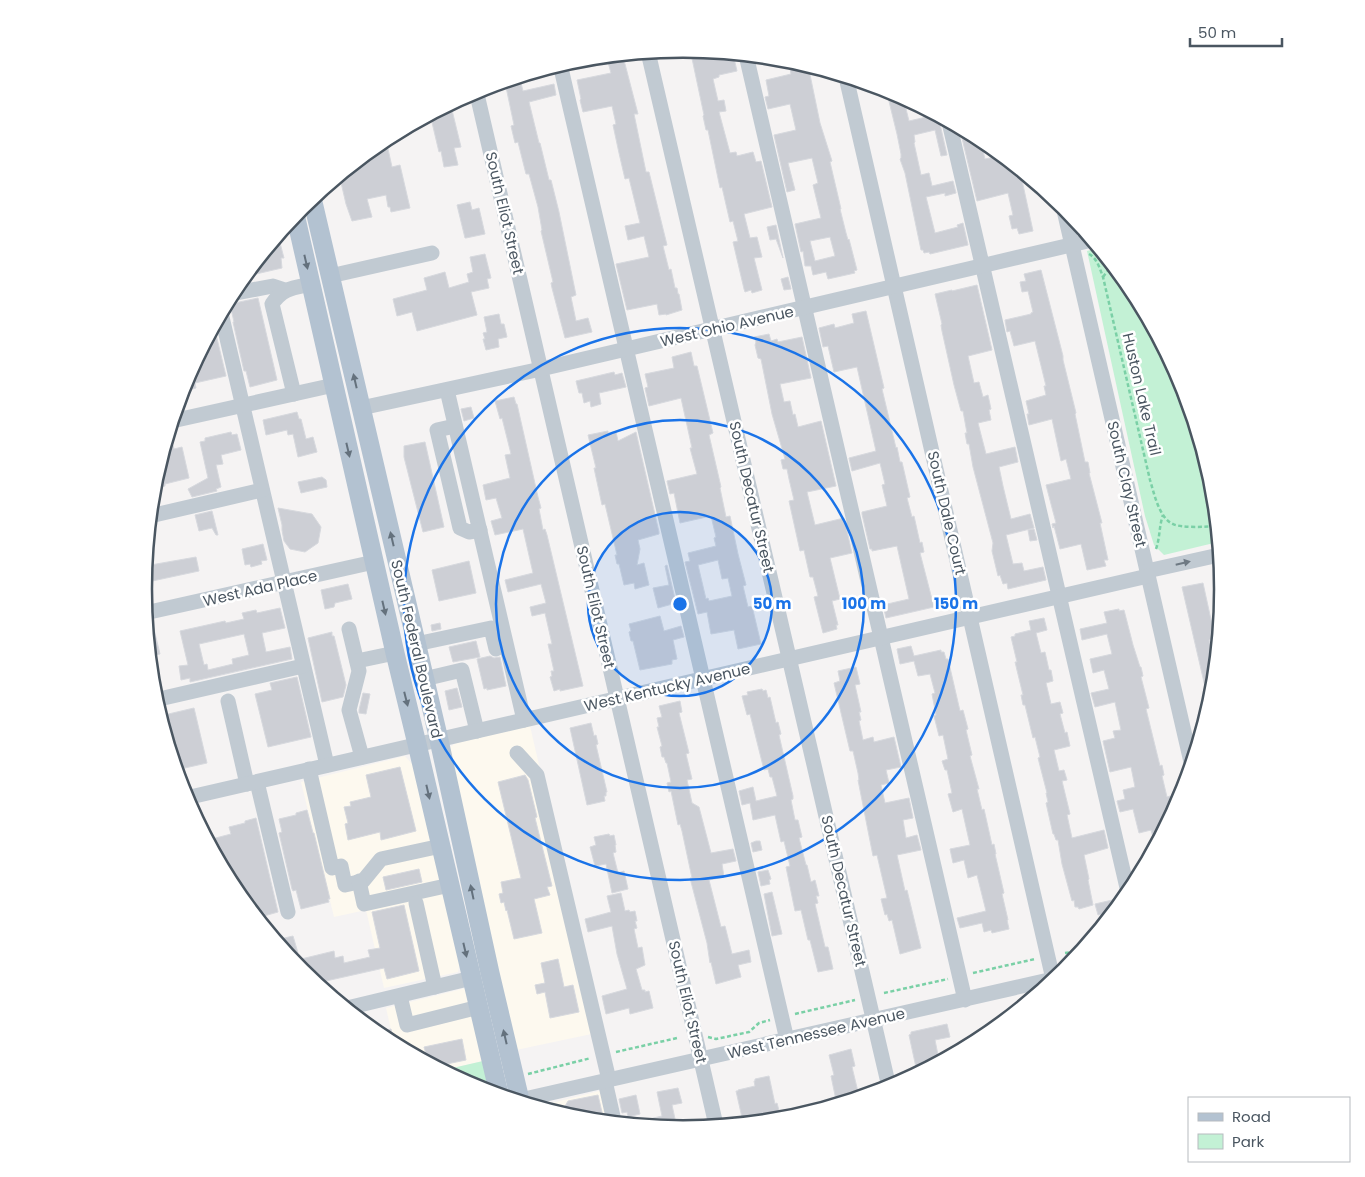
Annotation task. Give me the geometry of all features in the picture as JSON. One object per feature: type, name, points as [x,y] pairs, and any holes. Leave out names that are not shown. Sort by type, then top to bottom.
[{"type":"main road","name":"South Federal Boulevard","points":[[314,206],[439,740],[490,974],[518,1093]]},
{"type":"main road","name":"South Federal Boulevard","points":[[297,223],[394,653],[497,1086]]},
{"type":"street","name":"South Decatur Street","points":[[650,59],[887,1079]]},
{"type":"street","points":[[748,62],[965,1000]]},
{"type":"street","points":[[562,72],[788,1040]]},
{"type":"street","name":"South Dale Court","points":[[848,84],[1051,971]]},
{"type":"street","name":"South Eliot Street","points":[[478,98],[714,1118]]},
{"type":"street","points":[[951,131],[1126,881]]},
{"type":"street","name":"South Clay Street","points":[[1067,222],[1188,749]]},
{"type":"street","name":"West Ohio Avenue","points":[[361,408],[627,349],[1085,241]]},
{"type":"street","points":[[330,276],[432,253]]},
{"type":"street","points":[[294,394],[272,304],[285,290],[311,284]]},
{"type":"street","points":[[242,292],[273,286],[285,290]]},
{"type":"street","points":[[223,323],[326,766]]},
{"type":"street","points":[[180,419],[334,385]]},
{"type":"street","points":[[447,390],[480,530],[496,626],[524,720]]},
{"type":"street","points":[[157,514],[262,490]]},
{"type":"street","name":"West Kentucky Avenue","points":[[194,796],[1060,596],[1212,557]]},
{"type":"street","name":"West Ada Place","points":[[153,612],[374,562]]},
{"type":"street","points":[[416,644],[496,626]]},
{"type":"street","points":[[496,626],[496,649]]},
{"type":"street","points":[[349,630],[359,671],[349,710],[362,757]]},
{"type":"street","points":[[357,661],[394,653]]},
{"type":"street","points":[[163,698],[303,666]]},
{"type":"street","points":[[424,678],[462,670],[476,731]]},
{"type":"street","points":[[228,702],[288,912]]},
{"type":"street","points":[[517,754],[538,776],[607,1081],[613,1115]]},
{"type":"street","points":[[310,769],[332,868],[341,866],[344,885],[363,881],[381,859],[441,846]]},
{"type":"street","points":[[359,882],[364,904],[450,886]]},
{"type":"street","points":[[416,903],[435,987]]},
{"type":"street","points":[[354,1006],[472,978]]},
{"type":"street","name":"West Tennessee Avenue","points":[[533,1097],[1039,982]]},
{"type":"street","points":[[400,996],[407,1024],[478,1007]]},
{"type":"path","name":"Huston Lake Trail","points":[[1072,244],[1092,256],[1100,268],[1150,480],[1163,515]]},
{"type":"path","points":[[1103,277],[1108,270]]},
{"type":"path","points":[[1148,573],[1158,544],[1163,515],[1173,525],[1210,526]]},
{"type":"path","points":[[1065,953],[1069,952]]},
{"type":"shaded area","points":[[530,726],[601,1032],[516,1050],[447,749],[456,743]]},
{"type":"shaded area","points":[[405,756],[414,766],[460,962],[458,972],[384,988],[366,910],[334,917],[301,782]]},
{"type":"shaded area","points":[[466,988],[483,1061],[454,1068],[448,1065],[392,1033],[386,1008]]},
{"type":"shaded area","points":[[611,1088],[617,1115],[579,1109],[553,1103]]},
{"type":"green space","points":[[1092,250],[1124,293],[1159,354],[1173,385],[1195,451],[1209,519],[1211,544],[1164,555],[1154,545],[1145,516],[1087,251]]},
{"type":"green space","points":[[483,1061],[488,1082],[479,1079],[454,1068]]},
{"type":"building","points":[[692,58],[735,61],[737,71],[719,75],[719,77],[713,79],[718,101],[724,100],[726,111],[719,112],[730,153],[736,152],[737,156],[753,152],[756,162],[761,161],[772,207],[744,214],[750,238],[757,237],[762,257],[754,258],[762,290],[752,293],[751,290],[745,292],[744,289],[733,242],[738,241],[733,221],[730,222],[722,187],[720,188]]},
{"type":"building","points":[[623,61],[638,114],[634,114],[646,172],[649,172],[667,245],[663,246],[675,288],[677,288],[679,294],[682,310],[666,315],[659,315],[657,304],[627,310],[616,264],[649,257],[644,236],[628,240],[625,226],[640,223],[629,178],[625,179],[613,125],[616,124],[612,106],[583,112],[577,80],[611,73],[608,63]]},
{"type":"building","points":[[790,69],[810,74],[820,123],[832,161],[830,162],[840,209],[857,270],[854,271],[855,273],[828,279],[826,272],[813,275],[811,266],[805,266],[803,251],[801,252],[795,224],[821,218],[813,185],[818,183],[812,158],[788,163],[795,190],[787,192],[774,135],[796,130],[790,104],[768,109],[765,97],[769,96],[766,80],[791,74]],"holes":[[[830,237],[835,256],[815,261],[810,241]]]},
{"type":"building","points":[[521,83],[523,91],[554,84],[556,95],[529,102],[559,212],[576,295],[571,297],[576,321],[588,318],[592,332],[565,338],[552,288],[551,283],[553,282],[541,231],[538,207],[529,174],[526,174],[518,142],[515,143],[511,126],[514,125],[506,88]]},
{"type":"building","points":[[888,99],[905,107],[909,121],[926,117],[940,125],[947,155],[941,156],[935,130],[914,135],[921,175],[929,173],[932,186],[953,181],[956,193],[945,196],[945,193],[926,197],[935,233],[958,227],[957,225],[963,223],[968,245],[930,254],[929,252],[924,253],[921,250],[905,173],[900,159],[901,154]]},
{"type":"building","points":[[452,110],[461,147],[454,148],[458,165],[444,167],[441,151],[439,152],[432,121]]},
{"type":"building","points":[[962,138],[983,150],[985,159],[993,157],[1022,180],[1033,231],[1019,234],[1017,228],[1012,229],[1009,216],[1013,215],[1008,193],[977,201]]},
{"type":"building","points":[[388,149],[392,167],[400,165],[410,208],[391,212],[386,195],[367,199],[372,217],[352,221],[341,182],[383,150]]},
{"type":"building","points":[[470,202],[472,210],[479,208],[485,234],[465,238],[457,205]]},
{"type":"building","points":[[776,225],[783,258],[776,239],[770,240],[767,227]]},
{"type":"building","points":[[280,242],[284,258],[281,258],[282,268],[254,274]]},
{"type":"building","points":[[485,254],[491,278],[487,279],[489,288],[471,292],[477,315],[417,331],[412,312],[397,316],[393,299],[427,290],[424,278],[445,272],[449,288],[469,282],[467,274],[473,272],[470,257]]},
{"type":"building","points":[[1041,270],[1063,356],[1085,462],[1088,462],[1102,523],[1100,523],[1108,560],[1104,560],[1106,566],[1087,570],[1081,544],[1060,549],[1052,524],[1056,523],[1046,485],[1071,479],[1066,459],[1061,461],[1052,419],[1029,425],[1026,401],[1046,395],[1044,386],[1046,386],[1035,341],[1014,346],[1010,331],[1007,332],[1005,320],[1033,312],[1028,291],[1022,292],[1020,282],[1026,281],[1024,274]]},
{"type":"building","points":[[788,277],[791,289],[784,290],[781,279]]},
{"type":"building","points":[[977,285],[992,350],[968,356],[974,383],[979,382],[983,397],[988,395],[991,409],[989,410],[991,420],[978,423],[986,454],[1015,447],[1018,462],[999,467],[1003,486],[1011,519],[1030,514],[1034,528],[1006,535],[1013,564],[1022,563],[1024,571],[1043,567],[1046,580],[1008,589],[1007,583],[1003,584],[1000,575],[998,576],[992,551],[993,543],[973,467],[969,444],[967,444],[963,411],[961,411],[954,385],[935,294]]},
{"type":"building","points":[[258,298],[277,380],[250,387],[246,371],[244,371],[233,322],[231,309],[235,303]]},
{"type":"building","points":[[866,311],[884,388],[882,389],[910,497],[907,498],[912,517],[914,516],[920,543],[922,542],[924,552],[920,553],[934,607],[886,618],[883,605],[909,599],[897,546],[872,551],[862,514],[862,512],[887,506],[882,485],[885,484],[880,463],[852,471],[849,458],[876,451],[857,367],[834,372],[828,346],[823,347],[819,328],[834,324],[835,328],[854,323],[852,314]]},
{"type":"building","points":[[499,314],[507,337],[498,339],[499,347],[486,350],[483,339],[485,339],[483,333],[487,332],[484,317]]},
{"type":"building","points":[[769,334],[771,341],[777,339],[778,342],[802,337],[811,378],[780,384],[784,402],[790,401],[798,427],[821,421],[836,486],[807,492],[815,525],[844,518],[852,553],[830,558],[840,599],[832,601],[838,625],[836,625],[837,629],[823,633],[814,597],[818,596],[813,577],[810,577],[804,550],[800,551],[789,501],[794,500],[787,469],[783,469],[781,460],[785,459],[772,414],[761,359],[758,358],[755,345],[754,337]]},
{"type":"building","points":[[216,335],[226,376],[195,383],[196,388],[190,390],[205,356],[208,355],[207,352]]},
{"type":"building","points":[[691,352],[694,366],[697,366],[713,433],[709,435],[726,517],[730,516],[746,585],[743,586],[748,607],[752,606],[761,644],[738,649],[734,630],[711,634],[707,612],[698,614],[685,562],[690,561],[688,553],[716,546],[714,538],[716,537],[711,516],[680,523],[674,493],[670,494],[667,481],[697,474],[681,398],[649,406],[645,388],[648,387],[645,374],[674,368],[672,357]],"holes":[[[718,560],[722,579],[728,578],[732,596],[709,601],[708,598],[706,599],[698,565]]]},
{"type":"building","points":[[614,372],[615,375],[622,373],[626,387],[599,393],[601,404],[591,407],[590,401],[584,403],[582,393],[579,393],[576,381]]},
{"type":"building","points":[[514,397],[541,508],[539,509],[543,530],[545,529],[547,535],[583,686],[560,691],[560,689],[554,691],[550,677],[552,676],[551,671],[554,671],[548,644],[552,644],[545,613],[532,616],[530,607],[546,603],[541,584],[508,592],[505,580],[533,573],[523,529],[495,535],[491,521],[502,518],[496,498],[486,500],[483,485],[510,478],[505,455],[511,454],[502,418],[500,419],[495,401]]},
{"type":"building","points":[[471,407],[474,418],[464,421],[461,409]]},
{"type":"building","points":[[297,412],[299,419],[301,419],[306,439],[313,437],[317,452],[298,457],[293,434],[288,435],[287,430],[266,435],[263,420]]},
{"type":"building","points":[[608,431],[608,433],[616,432],[618,441],[636,432],[659,532],[659,534],[638,540],[640,549],[637,565],[644,563],[649,585],[635,589],[634,583],[624,585],[619,564],[617,564],[615,555],[617,555],[605,504],[602,505],[588,435]]},
{"type":"building","points":[[231,432],[232,435],[237,434],[241,450],[221,455],[223,464],[216,465],[221,487],[216,489],[217,491],[192,497],[188,489],[208,478],[200,442],[205,441],[205,438]]},
{"type":"building","points":[[425,442],[444,527],[423,532],[404,457],[404,446]]},
{"type":"building","points":[[172,445],[174,449],[182,447],[189,478],[165,484],[165,486],[162,487],[170,451]]},
{"type":"building","points":[[322,477],[326,480],[327,487],[301,493],[298,482]]},
{"type":"building","points":[[278,508],[312,514],[321,527],[318,543],[305,552],[290,549],[284,541]]},
{"type":"building","points":[[212,511],[218,535],[216,535],[212,528],[199,531],[195,515]]},
{"type":"building","points":[[1034,529],[1037,540],[1030,541],[1028,530]]},
{"type":"building","points":[[263,544],[267,560],[261,561],[262,564],[251,567],[250,564],[245,565],[242,549]]},
{"type":"building","points":[[196,557],[199,571],[152,581],[153,565]]},
{"type":"building","points":[[469,561],[476,593],[439,601],[432,570]]},
{"type":"building","points":[[667,565],[676,603],[658,608],[653,588],[669,585],[665,566]]},
{"type":"building","points":[[1203,583],[1212,624],[1204,684],[1182,587]]},
{"type":"building","points":[[348,584],[352,599],[335,603],[334,607],[325,609],[321,590]]},
{"type":"building","points":[[280,608],[285,628],[262,633],[266,652],[290,647],[292,659],[190,682],[190,678],[181,680],[179,666],[188,665],[180,631],[225,621],[226,623],[244,619],[242,613],[256,610],[257,613]],"holes":[[[244,634],[249,655],[232,659],[233,664],[208,670],[207,664],[204,665],[199,644]]]},
{"type":"building","points":[[1124,610],[1141,667],[1143,676],[1141,677],[1149,708],[1146,709],[1160,766],[1162,765],[1164,775],[1162,776],[1167,797],[1170,796],[1152,835],[1151,830],[1139,833],[1133,809],[1120,812],[1117,801],[1125,799],[1123,790],[1135,787],[1131,767],[1110,772],[1103,741],[1115,738],[1113,731],[1121,730],[1115,702],[1095,707],[1091,693],[1109,689],[1104,670],[1093,673],[1090,659],[1112,654],[1107,634],[1082,640],[1080,629],[1107,623],[1104,612]]},
{"type":"building","points":[[660,616],[664,631],[681,626],[684,637],[673,640],[677,659],[672,660],[672,664],[640,670],[633,641],[631,641],[629,624]]},
{"type":"building","points":[[1044,618],[1047,630],[1036,633],[1041,653],[1045,652],[1049,670],[1051,670],[1053,681],[1046,683],[1051,704],[1060,702],[1063,713],[1060,714],[1070,746],[1054,750],[1059,771],[1064,770],[1067,780],[1062,781],[1070,814],[1067,815],[1072,838],[1104,830],[1108,848],[1084,855],[1093,905],[1079,909],[1075,907],[1074,900],[1072,901],[1058,840],[1056,840],[1053,834],[1046,803],[1048,802],[1047,793],[1038,758],[1040,757],[1025,705],[1023,705],[1021,695],[1023,695],[1011,637],[1015,636],[1015,634],[1031,630],[1029,621]]},
{"type":"building","points":[[440,623],[441,629],[432,631],[431,625]]},
{"type":"building","points":[[153,626],[160,654],[156,655]]},
{"type":"building","points":[[332,632],[346,685],[343,697],[322,702],[308,638]]},
{"type":"building","points":[[476,641],[480,657],[453,662],[449,647]]},
{"type":"building","points":[[911,646],[914,656],[941,650],[941,652],[944,652],[946,659],[948,659],[960,711],[963,710],[968,729],[966,730],[972,755],[970,756],[979,789],[977,789],[982,810],[984,809],[992,845],[994,844],[1009,929],[992,933],[991,930],[984,932],[982,923],[960,928],[957,918],[986,911],[977,875],[968,878],[964,860],[953,863],[950,849],[970,845],[962,809],[953,812],[948,794],[952,793],[947,770],[945,770],[942,761],[948,759],[943,735],[939,736],[934,716],[936,715],[932,694],[935,693],[930,674],[918,676],[914,661],[900,664],[897,649]]},
{"type":"building","points":[[490,656],[494,658],[500,657],[506,686],[487,690],[487,688],[484,689],[477,659]]},
{"type":"building","points":[[856,667],[860,684],[855,685],[861,712],[859,712],[861,720],[859,721],[863,740],[873,737],[874,742],[894,737],[901,767],[886,770],[889,783],[881,785],[885,803],[909,798],[913,818],[903,820],[906,838],[917,835],[921,850],[897,855],[921,948],[900,954],[892,920],[889,921],[887,914],[885,915],[881,899],[887,898],[877,855],[873,856],[858,773],[853,751],[850,751],[834,683],[840,681],[838,671]]},
{"type":"building","points":[[297,677],[311,737],[268,747],[255,694],[272,690],[270,683]]},
{"type":"building","points":[[457,688],[462,707],[449,710],[445,691]]},
{"type":"building","points":[[762,689],[763,691],[766,690],[768,698],[770,697],[776,723],[778,722],[781,734],[779,735],[793,796],[791,800],[795,820],[798,820],[802,837],[799,838],[811,882],[815,880],[819,896],[816,896],[818,903],[815,904],[825,947],[828,947],[833,969],[818,972],[801,910],[795,911],[786,867],[790,866],[784,841],[781,842],[775,815],[753,820],[750,803],[742,805],[739,791],[753,787],[756,801],[777,796],[768,769],[764,770],[750,714],[747,715],[742,696],[748,695],[747,692]]},
{"type":"building","points":[[363,693],[370,694],[366,714],[359,713]]},
{"type":"building","points":[[680,701],[682,712],[679,713],[689,753],[686,754],[692,779],[687,780],[692,803],[699,807],[711,853],[733,849],[736,861],[722,864],[724,877],[709,880],[721,927],[725,926],[732,954],[749,950],[751,962],[738,965],[741,977],[716,984],[690,878],[692,878],[682,831],[680,824],[678,825],[671,791],[669,792],[667,783],[671,782],[667,763],[664,757],[662,757],[660,747],[662,746],[657,727],[659,727],[657,718],[662,717],[659,706]]},
{"type":"building","points":[[194,708],[207,763],[183,768],[167,714]]},
{"type":"building","points":[[591,723],[594,736],[596,735],[598,744],[596,745],[607,792],[606,796],[604,796],[605,801],[587,805],[570,728]]},
{"type":"building","points":[[400,767],[416,831],[381,840],[380,832],[348,840],[345,824],[348,823],[344,807],[351,806],[350,802],[371,797],[366,775]]},
{"type":"building","points":[[525,775],[528,780],[537,817],[535,818],[552,886],[547,887],[550,895],[534,899],[542,933],[514,939],[507,910],[504,902],[501,903],[499,894],[503,893],[501,882],[521,878],[498,782]]},
{"type":"building","points":[[307,810],[330,899],[328,899],[329,902],[301,909],[296,890],[293,891],[292,889],[279,833],[282,832],[279,819]]},
{"type":"building","points":[[256,818],[278,912],[264,916],[264,913],[261,912],[241,884],[214,838],[231,834],[229,827],[245,823],[245,821]]},
{"type":"building","points":[[609,834],[610,836],[614,835],[616,852],[613,853],[618,873],[624,871],[628,889],[612,893],[606,864],[595,866],[590,847],[596,845],[594,837]]},
{"type":"building","points":[[760,841],[762,850],[753,852],[751,843]]},
{"type":"building","points":[[419,869],[422,882],[386,890],[383,877]]},
{"type":"building","points":[[768,870],[771,879],[769,880],[770,884],[761,886],[758,872]]},
{"type":"building","points":[[772,892],[782,934],[772,936],[764,894]]},
{"type":"building","points":[[621,893],[625,911],[635,911],[637,928],[634,929],[638,948],[642,947],[645,965],[636,969],[642,990],[645,990],[645,992],[649,991],[653,1008],[630,1014],[629,1008],[606,1014],[602,996],[627,989],[617,954],[612,926],[588,932],[585,919],[611,912],[607,896]]},
{"type":"building","points":[[1113,900],[1102,914],[1098,915],[1095,904]]},
{"type":"building","points":[[404,905],[419,971],[387,979],[384,968],[325,981],[302,959],[334,951],[335,958],[343,956],[344,963],[370,957],[368,950],[380,948],[372,912]]},
{"type":"building","points":[[293,936],[298,953],[297,954],[283,938]]},
{"type":"building","points":[[558,959],[564,987],[573,985],[579,1012],[550,1018],[545,992],[537,994],[535,985],[545,983],[541,963]]},
{"type":"building","points":[[947,1024],[950,1037],[935,1040],[938,1054],[916,1066],[909,1035],[911,1032]]},
{"type":"building","points":[[462,1039],[466,1060],[446,1064],[426,1053],[424,1047]]},
{"type":"building","points":[[851,1049],[855,1066],[852,1067],[857,1089],[835,1096],[831,1076],[834,1075],[829,1055]]},
{"type":"building","points":[[769,1076],[775,1104],[777,1103],[779,1110],[742,1116],[736,1091],[755,1086],[755,1079]]},
{"type":"building","points":[[678,1088],[682,1103],[672,1105],[675,1120],[652,1118],[662,1116],[657,1092]]},
{"type":"building","points":[[598,1095],[602,1113],[565,1106],[568,1101]]},
{"type":"building","points":[[636,1095],[640,1114],[630,1116],[628,1116],[627,1112],[622,1113],[619,1099]]}]
